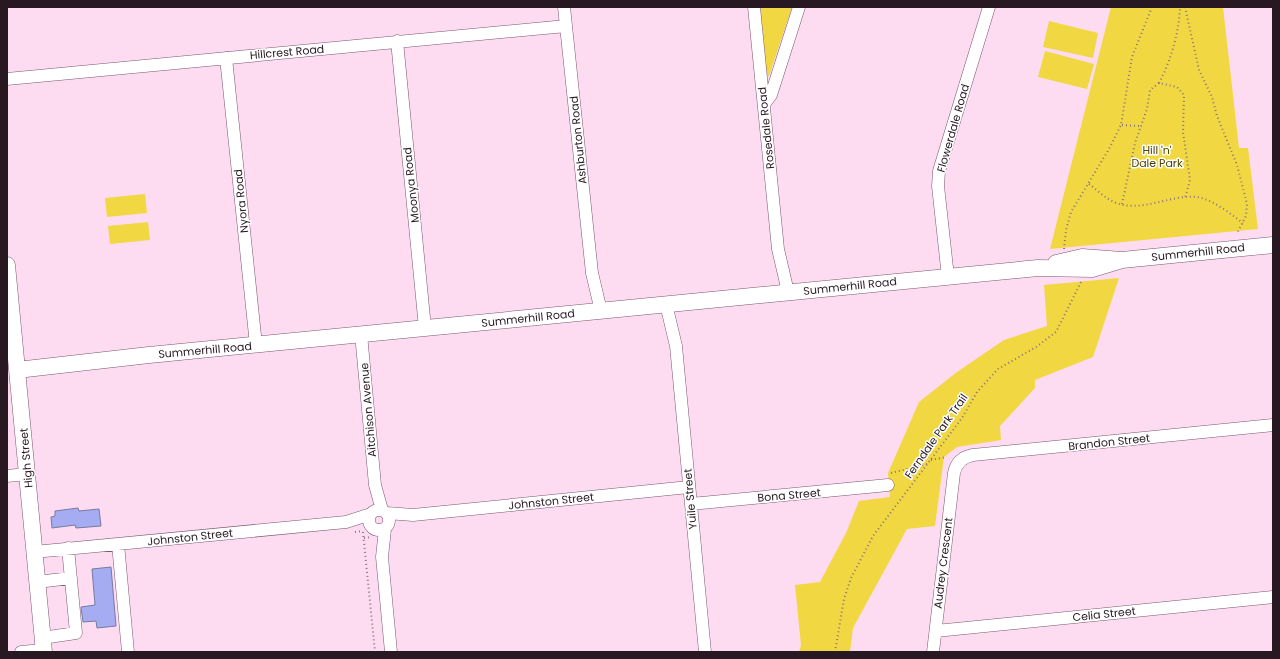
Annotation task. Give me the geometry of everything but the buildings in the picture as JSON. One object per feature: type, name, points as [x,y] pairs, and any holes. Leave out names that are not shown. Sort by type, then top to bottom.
[{"type":"main road","name":"Summerhill Road","points":[[1038,268],[1082,257],[1122,260],[1273,245]]},
{"type":"main road","name":"Summerhill Road","points":[[17,370],[360,334],[1038,268],[1099,268],[1122,260]]},
{"type":"main road","name":"High Street","points":[[7,265],[43,647]]},
{"type":"street","name":"Ashburton Road","points":[[564,7],[595,311]]},
{"type":"street","name":"Rosedale Road","points":[[754,7],[783,293]]},
{"type":"street","points":[[764,104],[773,91],[799,7]]},
{"type":"street","name":"Flowerdale Road","points":[[948,277],[938,186],[939,171],[989,7]]},
{"type":"street","name":"Hillcrest Road","points":[[7,79],[566,26]]},
{"type":"street","name":"Moonya Road","points":[[397,41],[425,328]]},
{"type":"street","name":"Nyora Road","points":[[226,58],[256,345]]},
{"type":"street","name":"Yuile Street","points":[[672,304],[705,652]]},
{"type":"street","name":"Aitchison Avenue","points":[[360,334],[391,652]]},
{"type":"street","name":"Brandon Street","points":[[954,473],[959,462],[973,455],[1273,425]]},
{"type":"street","name":"Audrey Crescent","points":[[933,652],[954,473]]},
{"type":"street","points":[[7,476],[27,474]]},
{"type":"street","name":"Bona Street","points":[[691,504],[887,480]]},
{"type":"street","name":"Johnston Street","points":[[34,552],[379,519],[689,487]]},
{"type":"street","points":[[118,544],[128,652]]},
{"type":"street","points":[[21,652],[43,647],[76,634],[68,548]]},
{"type":"street","points":[[37,582],[70,578]]},
{"type":"street","name":"Celia Street","points":[[936,631],[1273,597]]},
{"type":"path","points":[[1068,249],[1064,249],[1068,220],[1121,125],[1132,57],[1152,7]]},
{"type":"path","points":[[1122,204],[1140,126],[1147,109],[1150,90],[1159,83],[1169,63],[1175,42],[1180,7]]},
{"type":"path","points":[[1185,7],[1199,70],[1212,98],[1217,116],[1238,170],[1248,208],[1243,223],[1236,233]]},
{"type":"path","points":[[1159,83],[1172,84],[1184,95],[1183,132],[1190,180],[1185,198]]},
{"type":"path","points":[[1121,125],[1140,126]]},
{"type":"path","points":[[1089,184],[1113,202],[1122,204],[1134,205],[1185,198],[1199,198],[1219,206],[1243,223]]},
{"type":"path","name":"Ferndale Park Trail","points":[[835,652],[844,599],[851,578],[873,536],[962,418],[977,392],[998,369],[1036,347],[1056,332],[1080,286],[1082,277],[1080,269]]},
{"type":"path","points":[[929,460],[946,456]]},
{"type":"path","points":[[887,480],[927,463]]},
{"type":"path","points":[[355,532],[363,531],[375,652]]},
{"type":"green space","points":[[760,7],[792,7],[769,76],[766,75]]},
{"type":"green space","name":"Hill 'n' Dale Park","points":[[1111,7],[1223,7],[1239,148],[1248,148],[1258,229],[1050,249]]},
{"type":"green space","points":[[1049,21],[1098,33],[1093,58],[1043,47]]},
{"type":"green space","points":[[1045,51],[1094,64],[1087,89],[1038,77]]},
{"type":"green space","points":[[145,194],[147,213],[107,217],[105,198]]},
{"type":"green space","points":[[148,222],[150,240],[110,244],[108,226]]},
{"type":"green space","points":[[1119,278],[1093,357],[1035,380],[1035,388],[1000,426],[1001,440],[957,447],[944,457],[935,526],[907,529],[853,628],[850,652],[799,652],[801,645],[795,585],[820,582],[846,533],[859,501],[890,497],[888,473],[919,402],[957,372],[1004,340],[1047,326],[1044,285]]}]
